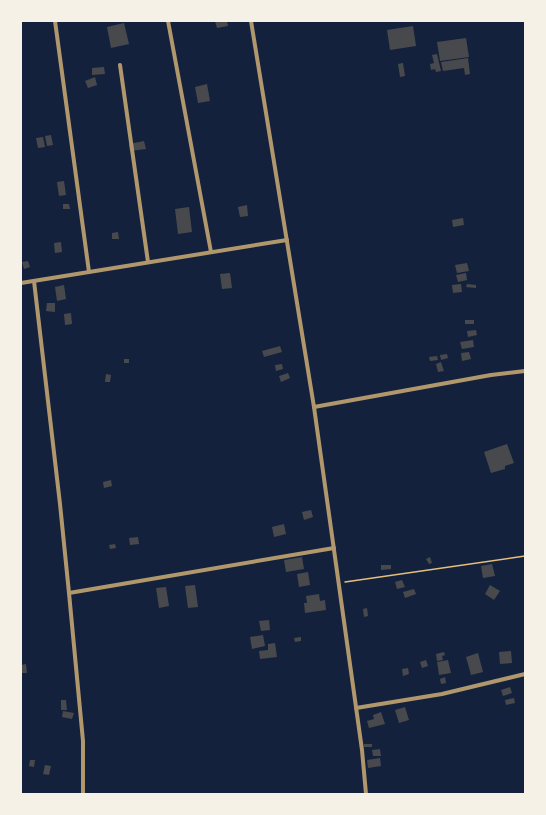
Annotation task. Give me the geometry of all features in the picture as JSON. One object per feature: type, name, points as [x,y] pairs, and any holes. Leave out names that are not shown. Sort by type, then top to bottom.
[{"type":"street","points":[[55,21],[89,272]]},
{"type":"street","points":[[168,21],[211,252]]},
{"type":"street","points":[[251,21],[314,407],[362,750],[366,794]]},
{"type":"street","points":[[120,65],[148,262]]},
{"type":"street","points":[[21,283],[287,240]]},
{"type":"street","points":[[34,281],[60,504],[83,742],[82,794]]},
{"type":"street","points":[[314,407],[491,375],[525,371]]},
{"type":"street","points":[[69,593],[334,548]]},
{"type":"street","points":[[356,708],[442,694],[525,674]]},
{"type":"path","points":[[339,582],[525,556]]},
{"type":"building","points":[[215,21],[227,21],[228,26],[217,28]]},
{"type":"building","points":[[124,23],[129,44],[111,48],[107,27]]},
{"type":"building","points":[[413,26],[416,46],[390,50],[387,30]]},
{"type":"building","points":[[466,38],[469,57],[440,61],[437,42]]},
{"type":"building","points":[[437,54],[441,71],[436,72],[435,69],[431,70],[430,64],[434,63],[432,55]]},
{"type":"building","points":[[468,58],[470,74],[465,75],[464,68],[443,71],[441,62]]},
{"type":"building","points":[[403,63],[405,76],[400,77],[398,64]]},
{"type":"building","points":[[104,67],[105,74],[92,75],[92,68]]},
{"type":"building","points":[[95,77],[97,85],[88,88],[85,81]]},
{"type":"building","points":[[207,84],[210,101],[198,103],[195,87]]},
{"type":"building","points":[[51,135],[53,145],[47,146],[45,136]]},
{"type":"building","points":[[43,137],[45,147],[38,148],[36,138]]},
{"type":"building","points":[[144,141],[146,149],[130,151],[129,144]]},
{"type":"building","points":[[64,181],[66,195],[59,196],[57,182]]},
{"type":"building","points":[[63,204],[69,204],[70,209],[63,209]]},
{"type":"building","points":[[247,205],[248,216],[240,217],[238,207]]},
{"type":"building","points":[[189,207],[192,232],[178,234],[175,209]]},
{"type":"building","points":[[463,218],[464,225],[453,227],[452,220]]},
{"type":"building","points":[[118,232],[119,239],[112,239],[112,233]]},
{"type":"building","points":[[61,242],[62,252],[55,253],[54,243]]},
{"type":"building","points":[[28,261],[30,267],[24,269],[22,262]]},
{"type":"building","points":[[467,263],[469,271],[457,273],[455,265]]},
{"type":"building","points":[[230,273],[232,288],[222,289],[220,274]]},
{"type":"building","points":[[466,273],[467,280],[458,282],[456,275]]},
{"type":"building","points":[[461,284],[462,292],[453,293],[452,285]]},
{"type":"building","points":[[467,284],[476,285],[476,288],[466,287]]},
{"type":"building","points":[[64,285],[66,299],[57,301],[55,287]]},
{"type":"building","points":[[47,303],[55,303],[55,312],[46,311]]},
{"type":"building","points":[[71,313],[72,324],[65,325],[64,314]]},
{"type":"building","points":[[465,320],[474,320],[474,324],[465,324]]},
{"type":"building","points":[[476,330],[477,335],[468,337],[467,331]]},
{"type":"building","points":[[473,340],[474,347],[462,349],[460,342]]},
{"type":"building","points":[[280,346],[282,352],[264,357],[262,351]]},
{"type":"building","points":[[469,352],[471,359],[462,361],[461,353]]},
{"type":"building","points":[[447,354],[448,358],[441,360],[440,355]]},
{"type":"building","points":[[437,356],[438,360],[430,361],[429,357]]},
{"type":"building","points":[[124,359],[129,359],[129,363],[124,363]]},
{"type":"building","points":[[441,362],[444,371],[438,372],[436,364]]},
{"type":"building","points":[[282,364],[283,369],[276,371],[275,365]]},
{"type":"building","points":[[288,373],[290,378],[281,382],[279,376]]},
{"type":"building","points":[[106,374],[111,375],[110,382],[105,382]]},
{"type":"building","points":[[507,444],[514,463],[505,466],[505,469],[491,473],[484,452]]},
{"type":"building","points":[[111,480],[112,486],[104,488],[103,482]]},
{"type":"building","points":[[311,510],[313,517],[304,520],[302,512]]},
{"type":"building","points":[[284,524],[286,534],[274,537],[272,527]]},
{"type":"building","points":[[138,537],[139,544],[130,545],[129,538]]},
{"type":"building","points":[[115,544],[116,548],[110,549],[109,545]]},
{"type":"building","points":[[302,557],[304,569],[286,572],[284,560]]},
{"type":"building","points":[[430,557],[432,563],[429,564],[426,559]]},
{"type":"building","points":[[492,564],[495,576],[483,578],[481,566]]},
{"type":"building","points":[[381,565],[391,565],[391,569],[381,570]]},
{"type":"building","points":[[308,572],[310,585],[299,587],[297,574]]},
{"type":"building","points":[[402,580],[405,587],[397,589],[395,582]]},
{"type":"building","points":[[195,585],[198,607],[188,608],[185,586]]},
{"type":"building","points":[[490,585],[500,591],[494,600],[485,594]]},
{"type":"building","points":[[166,587],[169,606],[159,608],[156,588]]},
{"type":"building","points":[[414,589],[416,594],[405,598],[403,592]]},
{"type":"building","points":[[319,594],[320,601],[325,600],[326,610],[305,613],[304,603],[307,603],[306,596]]},
{"type":"building","points":[[367,608],[368,616],[364,617],[363,609]]},
{"type":"building","points":[[269,620],[270,630],[261,631],[259,621]]},
{"type":"building","points":[[263,635],[265,646],[252,649],[250,637]]},
{"type":"building","points":[[301,637],[301,641],[295,642],[294,638]]},
{"type":"building","points":[[275,643],[277,657],[260,659],[259,651],[268,650],[268,644]]},
{"type":"building","points":[[511,651],[512,663],[500,664],[499,652]]},
{"type":"building","points":[[444,652],[445,655],[442,656],[443,660],[437,661],[436,654]]},
{"type":"building","points":[[478,653],[483,672],[471,675],[466,657]]},
{"type":"building","points":[[426,660],[428,666],[422,668],[420,662]]},
{"type":"building","points":[[448,660],[451,673],[439,675],[437,662]]},
{"type":"building","points":[[26,664],[27,673],[21,673],[21,665]]},
{"type":"building","points":[[408,668],[409,674],[403,676],[402,669]]},
{"type":"building","points":[[445,677],[446,683],[441,684],[440,679]]},
{"type":"building","points":[[510,687],[512,693],[503,696],[501,690]]},
{"type":"building","points":[[514,698],[515,703],[506,705],[505,700]]},
{"type":"building","points":[[61,700],[66,700],[67,710],[61,710]]},
{"type":"building","points":[[405,707],[409,720],[399,723],[395,710]]},
{"type":"building","points":[[63,711],[74,713],[72,719],[62,717]]},
{"type":"building","points":[[381,712],[385,724],[369,728],[367,721],[374,719],[373,715]]},
{"type":"building","points":[[364,744],[372,744],[372,747],[364,747]]},
{"type":"building","points":[[380,749],[381,756],[373,756],[372,750]]},
{"type":"building","points":[[380,758],[381,766],[368,768],[367,760]]},
{"type":"building","points":[[30,760],[35,760],[34,767],[29,766]]},
{"type":"building","points":[[45,765],[51,766],[49,775],[43,774]]}]
